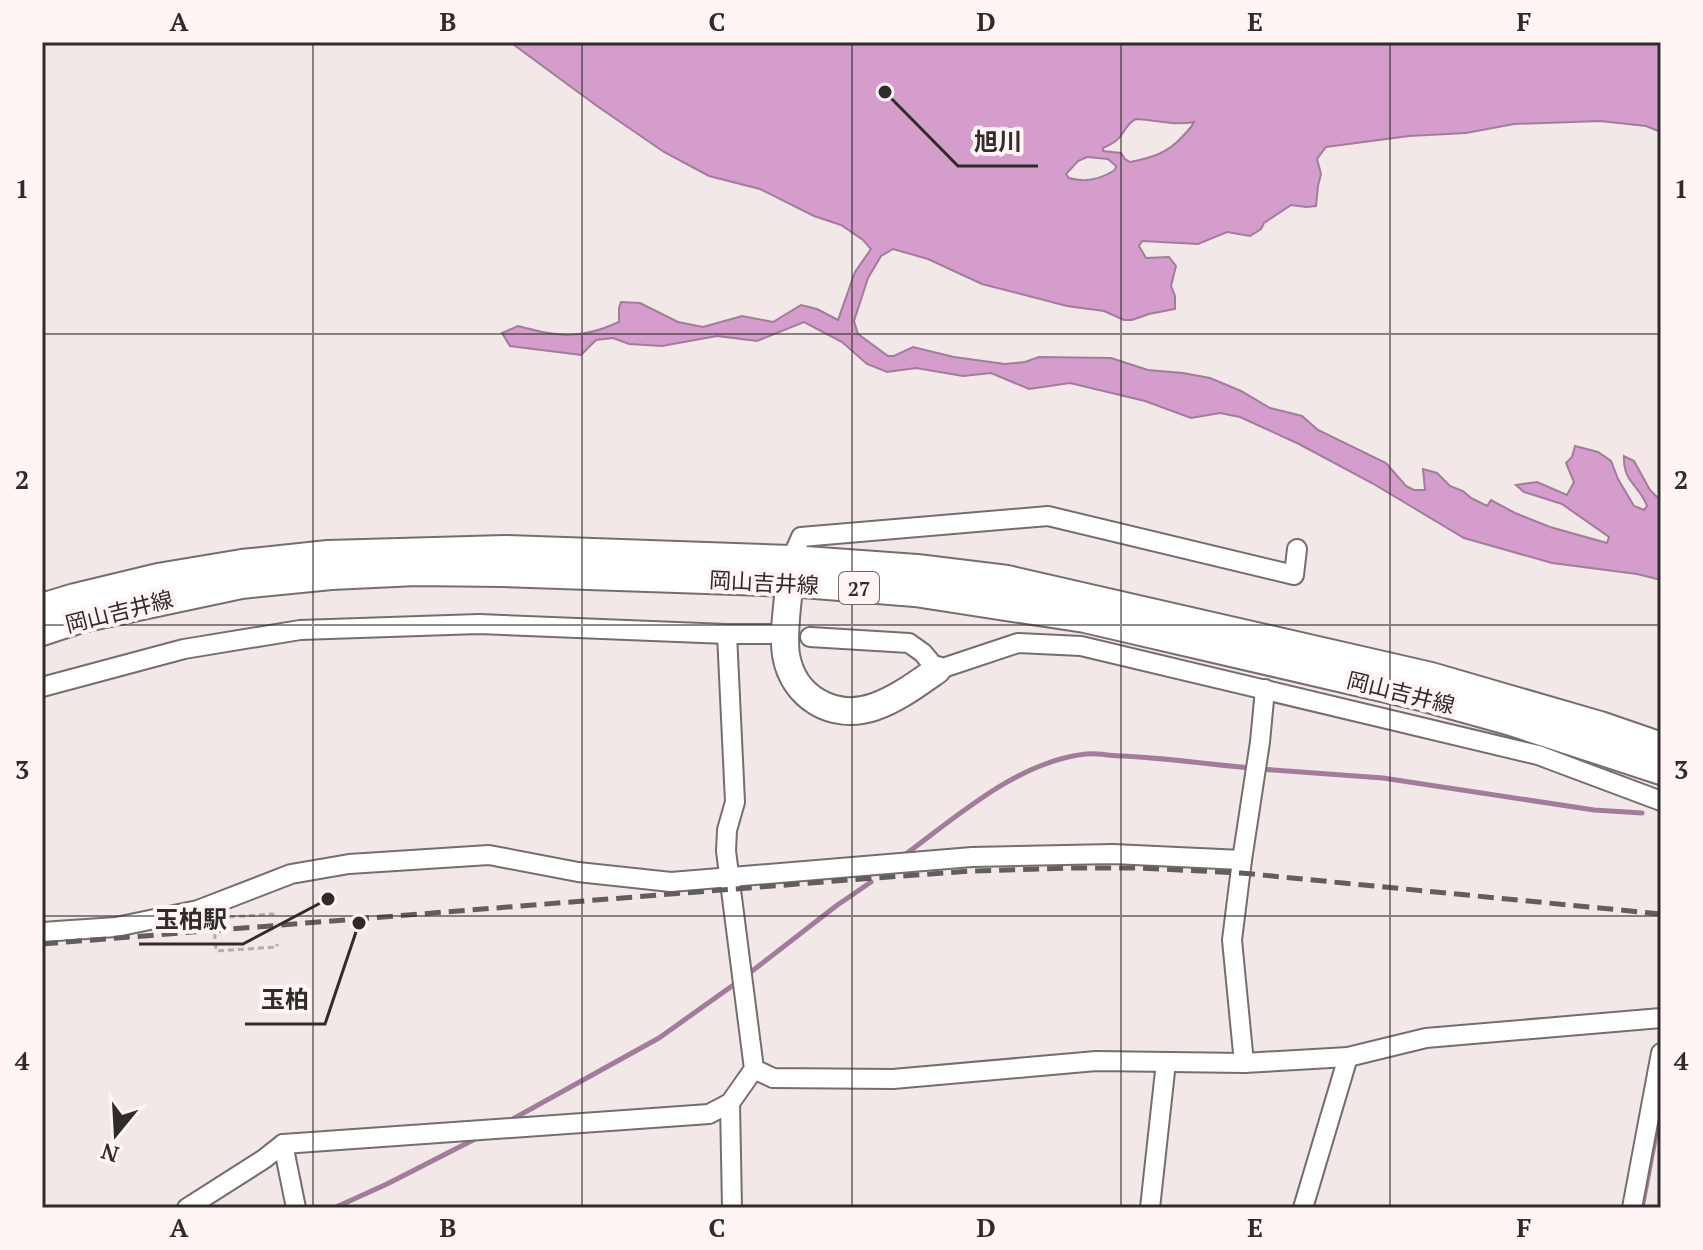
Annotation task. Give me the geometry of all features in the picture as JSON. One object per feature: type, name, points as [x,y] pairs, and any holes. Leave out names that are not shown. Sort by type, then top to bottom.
[{"type":"main road","name":"岡山吉井線","points":[[42,608],[158,578],[242,564],[328,555],[505,550],[790,571],[1085,618],[1425,697],[1508,720],[1661,770]]},
{"type":"main road","name":"岡山吉井線","points":[[42,631],[81,618],[241,584],[331,575],[416,571],[917,569],[1007,580],[1431,677],[1661,747]]},
{"type":"street","points":[[1297,549],[1294,575],[1048,516],[801,537],[790,571],[786,657],[796,684],[807,697],[845,711],[869,709],[900,695],[937,670],[1018,643],[1081,646],[1538,755],[1661,801]]},
{"type":"street","points":[[42,687],[184,649],[300,630],[479,624],[770,634]]},
{"type":"street","points":[[187,1208],[283,1144],[709,1114],[730,1103],[754,1069],[726,851],[727,830],[735,802],[727,634]]},
{"type":"street","points":[[810,637],[909,643],[923,653],[937,670]]},
{"type":"street","points":[[1244,1063],[1232,940],[1265,689]]},
{"type":"street","points":[[42,932],[116,927],[185,913],[291,874],[349,864],[489,855],[578,872],[671,882],[972,857],[1113,854],[1242,860]]},
{"type":"street","points":[[754,1069],[773,1078],[893,1079],[1096,1061],[1244,1063],[1348,1057],[1426,1038],[1661,1018]]},
{"type":"street","points":[[1632,1208],[1661,1053]]},
{"type":"street","points":[[1303,1208],[1348,1057]]},
{"type":"street","points":[[1150,1208],[1166,1062]]},
{"type":"street","points":[[730,1103],[732,1208]]},
{"type":"street","points":[[283,1144],[296,1208]]},
{"type":"path","points":[[229,918],[273,914],[273,917]]},
{"type":"path","points":[[214,919],[216,951],[277,947],[277,944]]},
{"type":"shaded area","points":[[510,42],[1661,42],[1661,132],[1646,126],[1600,121],[1514,124],[1466,133],[1409,136],[1326,147],[1317,159],[1321,174],[1316,206],[1291,205],[1250,236],[1227,232],[1198,244],[1142,241],[1139,246],[1146,258],[1169,257],[1176,266],[1171,286],[1175,309],[1124,320],[1104,311],[1067,306],[982,284],[928,259],[893,249],[881,256],[868,278],[854,321],[858,334],[888,356],[913,347],[1005,364],[1039,357],[1111,358],[1148,370],[1210,378],[1270,408],[1302,416],[1318,430],[1386,463],[1406,486],[1414,490],[1425,490],[1423,469],[1437,473],[1450,486],[1487,506],[1491,500],[1550,527],[1607,543],[1609,537],[1562,504],[1524,492],[1516,485],[1537,482],[1567,495],[1574,482],[1566,463],[1572,457],[1575,446],[1598,452],[1611,461],[1634,506],[1644,510],[1647,506],[1626,472],[1624,456],[1634,461],[1650,490],[1661,501],[1661,580],[1552,563],[1464,538],[1372,483],[1240,417],[1220,413],[1191,418],[1145,401],[1070,383],[1029,389],[991,373],[963,376],[916,368],[887,372],[867,364],[842,342],[804,322],[757,341],[717,336],[662,346],[629,344],[613,338],[596,340],[581,355],[510,346],[502,333],[518,326],[569,335],[605,328],[619,322],[621,302],[640,303],[678,322],[703,327],[742,316],[773,322],[801,305],[838,320],[855,272],[871,249],[841,225],[814,216],[760,189],[709,176],[664,152]],"holes":[[[1136,119],[1172,123],[1194,122],[1177,143],[1152,157],[1130,162],[1121,153],[1103,151]],[[1087,157],[1108,159],[1116,166],[1115,170],[1093,179],[1069,178],[1066,174],[1078,161]]]},
{"type":"waterway","points":[[902,857],[1012,779],[1061,759],[1095,754],[1250,768]]},
{"type":"waterway","points":[[1260,769],[1383,778],[1594,810],[1642,813]]},
{"type":"waterway","points":[[747,975],[871,882]]},
{"type":"waterway","points":[[509,1121],[659,1038],[739,981]]},
{"type":"waterway","points":[[1642,1208],[1661,1108]]},
{"type":"waterway","points":[[334,1208],[477,1138]]},
{"type":"railway","points":[[42,944],[861,879],[1068,868],[1241,873],[1661,914]]},
{"type":"place","name":"旭川","points":[[885,92]]},
{"type":"place","name":"玉柏駅","points":[[328,899]]},
{"type":"place","name":"玉柏","points":[[359,923]]}]
